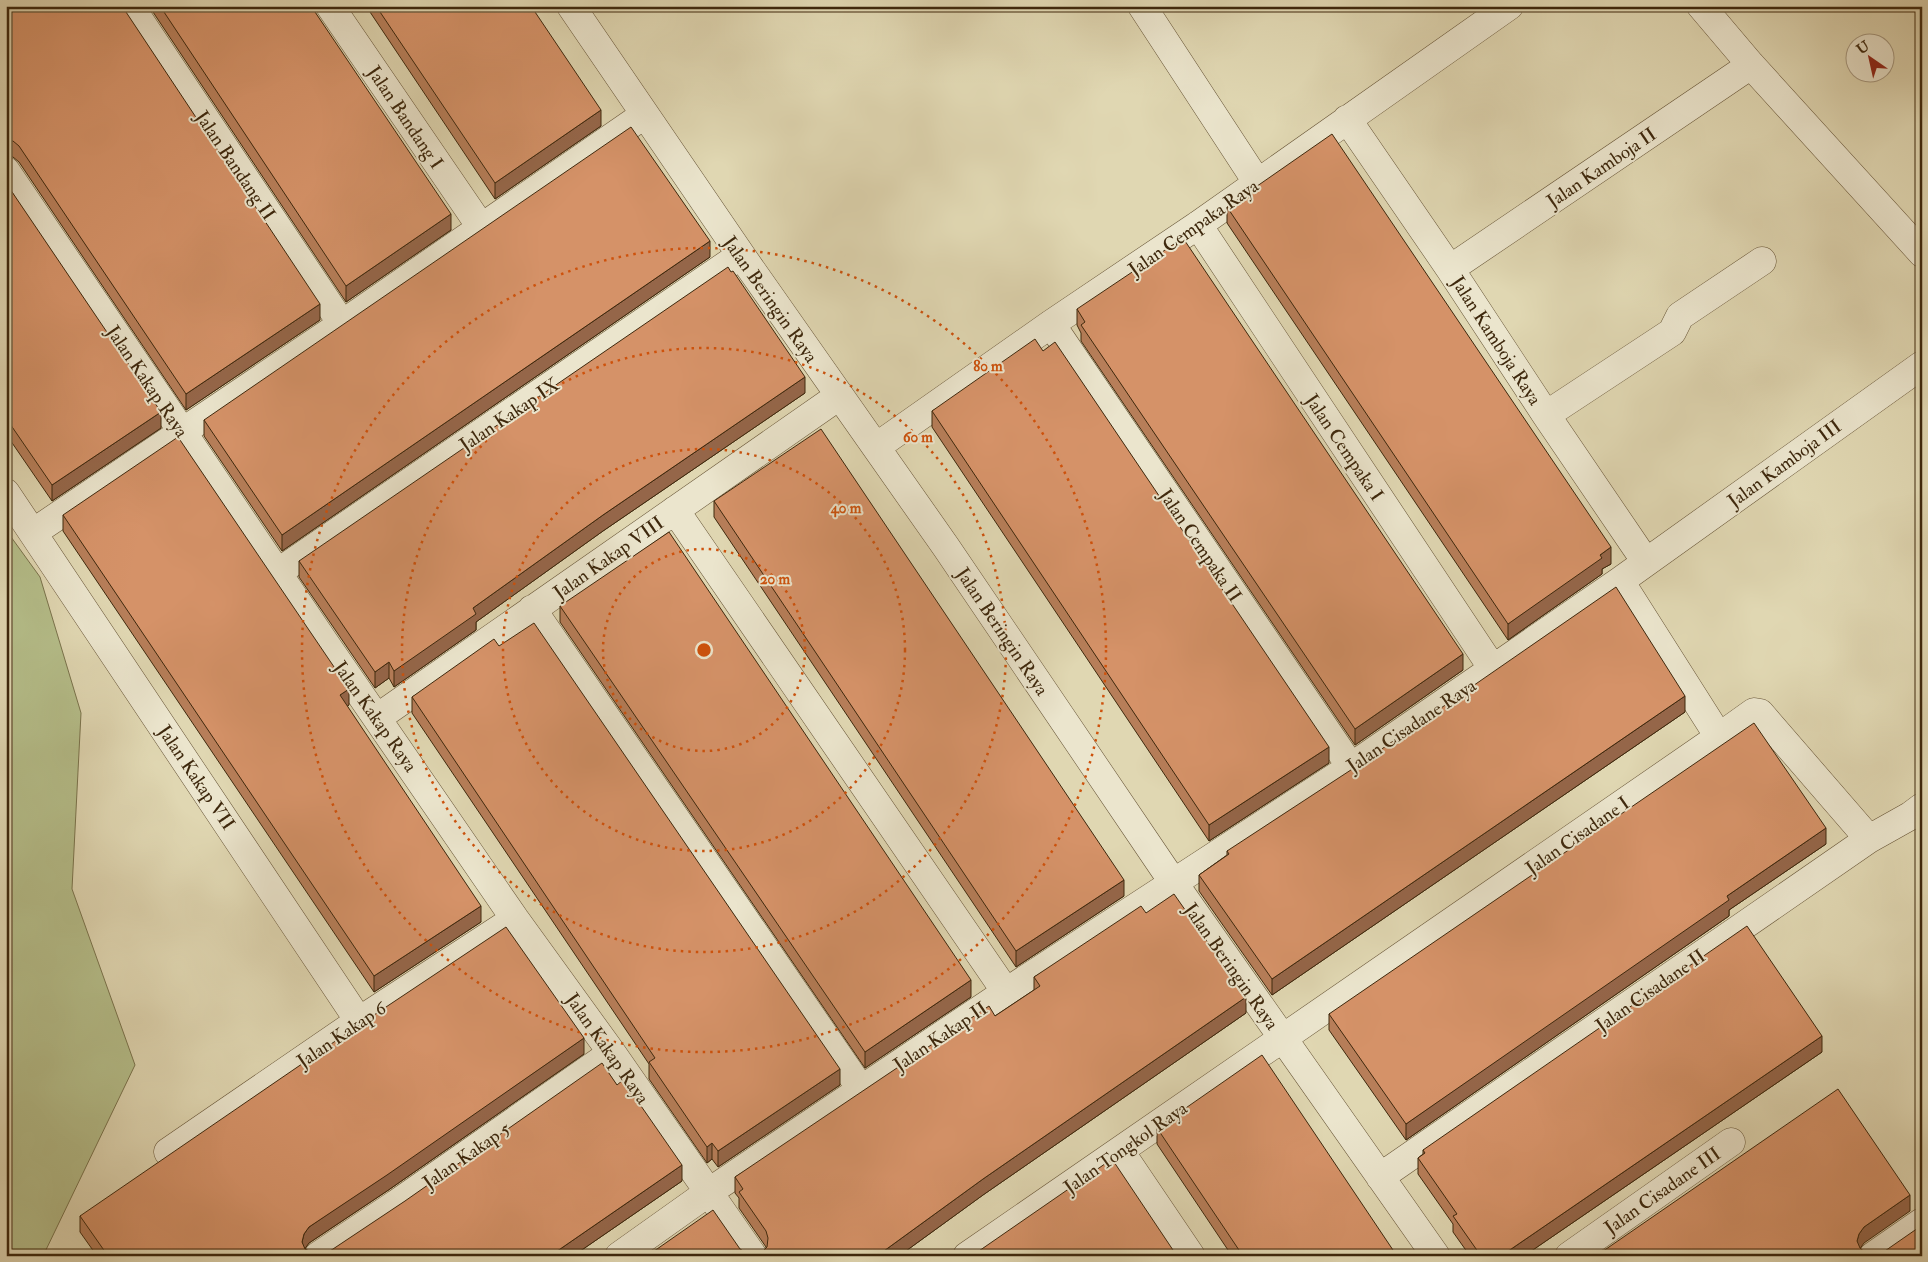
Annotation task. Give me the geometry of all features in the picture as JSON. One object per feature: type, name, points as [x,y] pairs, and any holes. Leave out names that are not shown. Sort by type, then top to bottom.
[{"type":"street","name":"Jalan Bandang II","points":[[130,6],[342,324]]},
{"type":"street","name":"Jalan Bandang I","points":[[330,6],[481,227]]},
{"type":"street","name":"Jalan Beringin Raya","points":[[571,6],[644,116],[876,447],[1173,882],[1436,1256]]},
{"type":"street","points":[[1142,6],[1257,182]]},
{"type":"street","points":[[1701,6],[1751,65],[1922,253]]},
{"type":"street","name":"Jalan Cempaka Raya","points":[[876,447],[1347,120],[1492,11]]},
{"type":"street","name":"Jalan Kamboja II","points":[[1450,269],[1751,65]]},
{"type":"street","points":[[34,532],[342,324],[644,116]]},
{"type":"street","name":"Jalan Kamboja Raya","points":[[1347,120],[1450,269],[1646,562]]},
{"type":"street","name":"Jalan Kakap Raya","points":[[6,171],[277,573],[515,919],[612,1053],[753,1256]]},
{"type":"street","name":"Jalan Cempaka I","points":[[1198,224],[1493,669]]},
{"type":"street","name":"Jalan Kakap IX","points":[[277,573],[741,255]]},
{"type":"street","points":[[1546,415],[1672,332],[1680,316],[1762,261]]},
{"type":"street","name":"Jalan Cempaka II","points":[[1051,324],[1350,767]]},
{"type":"street","name":"Jalan Kamboja III","points":[[1646,562],[1922,365]]},
{"type":"street","name":"Jalan Kakap VIII","points":[[378,718],[839,396]]},
{"type":"street","name":"Jalan Kakap VII","points":[[6,492],[359,1021]]},
{"type":"street","points":[[675,510],[1006,992]]},
{"type":"street","name":"Jalan Cisadane Raya","points":[[1173,882],[1350,767],[1646,562]]},
{"type":"street","points":[[1620,581],[1719,736]]},
{"type":"street","points":[[532,609],[861,1089]]},
{"type":"street","name":"Jalan Cisadane I","points":[[1283,1038],[1754,712],[1760,713],[1869,839]]},
{"type":"street","name":"Jalan Cisadane II","points":[[1380,1177],[1869,839],[1910,816],[1922,807]]},
{"type":"street","name":"Jalan Kakap II","points":[[619,1256],[709,1192],[861,1089],[1173,882]]},
{"type":"street","name":"Jalan Kakap 6","points":[[168,1152],[359,1021],[515,919]]},
{"type":"street","name":"Jalan Tongkol Raya","points":[[978,1253],[1120,1151],[1283,1038]]},
{"type":"street","name":"Jalan Kakap 5","points":[[318,1256],[396,1204],[612,1053]]},
{"type":"street","name":"Jalan Cisadane III","points":[[1569,1256],[1732,1142]]},
{"type":"street","points":[[1120,1151],[1192,1256]]},
{"type":"street","points":[[1873,1256],[1922,1222]]},
{"type":"green space","points":[[6,530],[40,577],[81,713],[72,889],[135,1065],[43,1256],[6,1256]]},
{"type":"building","points":[[6,6],[122,6],[320,304],[186,394],[19,146],[13,141],[6,140]]},
{"type":"building","points":[[160,6],[311,6],[451,214],[346,286]]},
{"type":"building","points":[[376,6],[531,6],[601,110],[495,183]]},
{"type":"building","points":[[631,127],[710,241],[282,535],[204,420]]},
{"type":"building","points":[[1332,134],[1611,547],[1600,555],[1602,558],[1508,624],[1227,207]]},
{"type":"building","points":[[6,183],[161,412],[52,485],[6,418]]},
{"type":"building","points":[[1183,238],[1463,654],[1355,729],[1081,325],[1085,322],[1077,309]]},
{"type":"building","points":[[728,267],[731,272],[733,271],[805,377],[603,515],[473,608],[476,614],[394,671],[389,662],[375,672],[299,561]]},
{"type":"building","points":[[1035,339],[1043,351],[1055,342],[1329,747],[1209,825],[932,411]]},
{"type":"building","points":[[821,429],[1124,880],[1016,951],[714,501]]},
{"type":"building","points":[[178,437],[349,689],[340,695],[481,906],[374,976],[63,515]]},
{"type":"building","points":[[669,532],[971,980],[865,1052],[560,606]]},
{"type":"building","points":[[1616,587],[1685,696],[1272,979],[1199,875],[1229,854],[1227,851],[1360,764]]},
{"type":"building","points":[[534,623],[840,1069],[718,1151],[712,1143],[707,1147],[649,1062],[655,1058],[412,697],[494,639],[499,646]]},
{"type":"building","points":[[1754,723],[1826,828],[1727,896],[1729,900],[1406,1124],[1329,1014]]},
{"type":"building","points":[[1174,894],[1246,997],[983,1179],[877,1256],[754,1256],[761,1253],[767,1247],[768,1238],[766,1231],[739,1192],[743,1189],[735,1177],[989,1006],[995,1016],[1040,986],[1034,977],[1141,906],[1146,913]]},
{"type":"building","points":[[1747,926],[1822,1036],[1501,1256],[1481,1256],[1453,1216],[1457,1214],[1418,1158],[1425,1153],[1423,1150]]},
{"type":"building","points":[[506,927],[584,1038],[309,1227],[304,1234],[302,1242],[305,1249],[319,1256],[108,1256],[80,1216],[350,1031]]},
{"type":"building","points":[[1262,1055],[1397,1256],[1243,1256],[1157,1128]]},
{"type":"building","points":[[602,1063],[617,1085],[623,1080],[682,1165],[550,1256],[319,1256],[327,1253],[405,1201]]},
{"type":"building","points":[[1838,1089],[1910,1195],[1864,1227],[1857,1241],[1860,1248],[1867,1254],[1875,1255],[1882,1253],[1918,1228],[1922,1233],[1922,1256],[1596,1256]]},
{"type":"building","points":[[1112,1159],[1177,1256],[960,1256],[962,1254],[976,1253]]},
{"type":"building","points":[[713,1210],[740,1249],[754,1256],[647,1256]]}]
